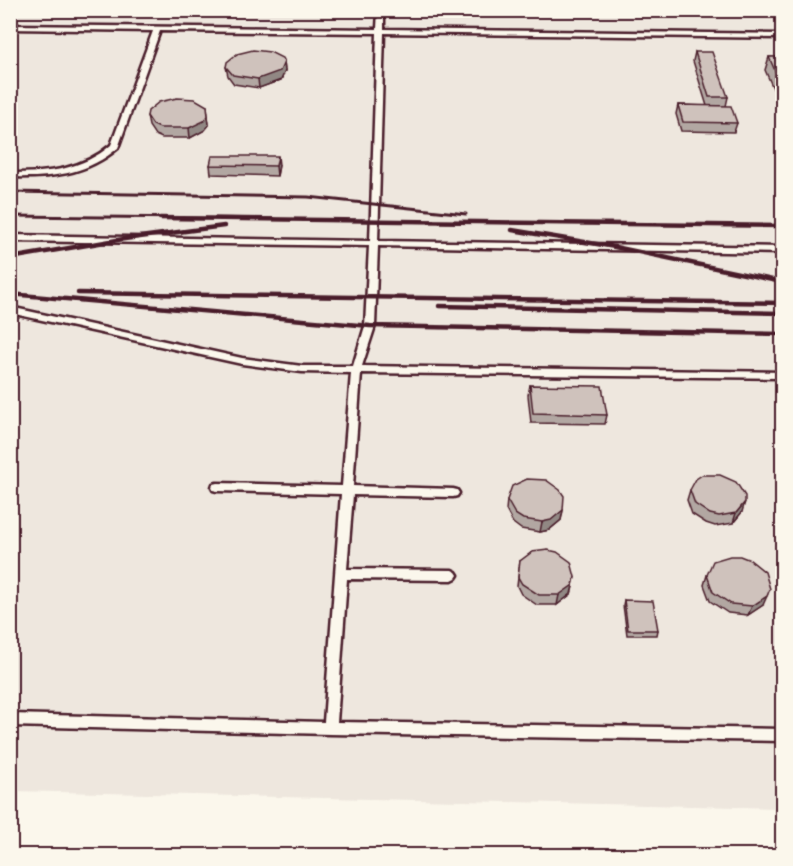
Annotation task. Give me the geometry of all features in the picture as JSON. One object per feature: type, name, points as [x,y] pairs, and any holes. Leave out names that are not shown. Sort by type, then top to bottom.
[{"type":"lane","points":[[330,728],[356,371],[370,326],[381,10]]},
{"type":"lane","points":[[10,27],[783,36]]},
{"type":"lane","points":[[10,175],[39,176],[75,169],[104,157],[115,146],[157,29]]},
{"type":"lane","points":[[10,238],[783,250]]},
{"type":"lane","points":[[10,310],[242,361],[302,369],[783,375]]},
{"type":"lane","points":[[217,487],[453,493]]},
{"type":"lane","points":[[341,574],[452,574]]},
{"type":"lane","points":[[10,720],[783,735]]},
{"type":"shaded area","points":[[11,11],[782,11],[782,808],[11,791]]},
{"type":"building","points":[[253,50],[270,52],[282,58],[284,62],[280,71],[258,79],[233,75],[226,67],[227,62],[237,54]]},
{"type":"building","points":[[695,52],[712,52],[728,97],[709,97]]},
{"type":"building","points":[[769,57],[783,57],[783,89]]},
{"type":"building","points":[[177,98],[195,99],[207,106],[208,116],[204,121],[189,128],[160,128],[153,125],[147,116],[148,111],[159,102]]},
{"type":"building","points":[[678,105],[731,106],[737,123],[683,122]]},
{"type":"building","points":[[212,156],[278,156],[276,166],[210,165]]},
{"type":"building","points":[[530,385],[602,386],[607,415],[533,413]]},
{"type":"building","points":[[702,475],[720,475],[736,482],[745,496],[745,502],[736,513],[719,516],[710,514],[695,504],[690,490],[696,479]]},
{"type":"building","points":[[527,479],[546,480],[560,490],[564,496],[563,510],[551,520],[542,522],[523,519],[515,514],[507,500],[512,486]]},
{"type":"building","points":[[548,550],[557,552],[571,562],[575,577],[573,585],[559,595],[539,595],[522,584],[518,577],[520,561],[532,552]]},
{"type":"building","points":[[730,556],[740,556],[750,560],[765,572],[770,589],[767,596],[752,606],[731,604],[713,592],[707,575],[713,561]]},
{"type":"building","points":[[624,600],[653,601],[658,630],[628,630]]},
{"type":"railway","points":[[10,192],[308,197],[466,214]]},
{"type":"railway","points":[[10,216],[276,219]]},
{"type":"railway","points":[[160,218],[782,226]]},
{"type":"railway","points":[[10,258],[117,240],[224,226]]},
{"type":"railway","points":[[512,230],[615,247],[782,282]]},
{"type":"railway","points":[[78,293],[782,303]]},
{"type":"railway","points":[[10,294],[370,326],[782,334]]},
{"type":"railway","points":[[439,306],[782,313]]}]
